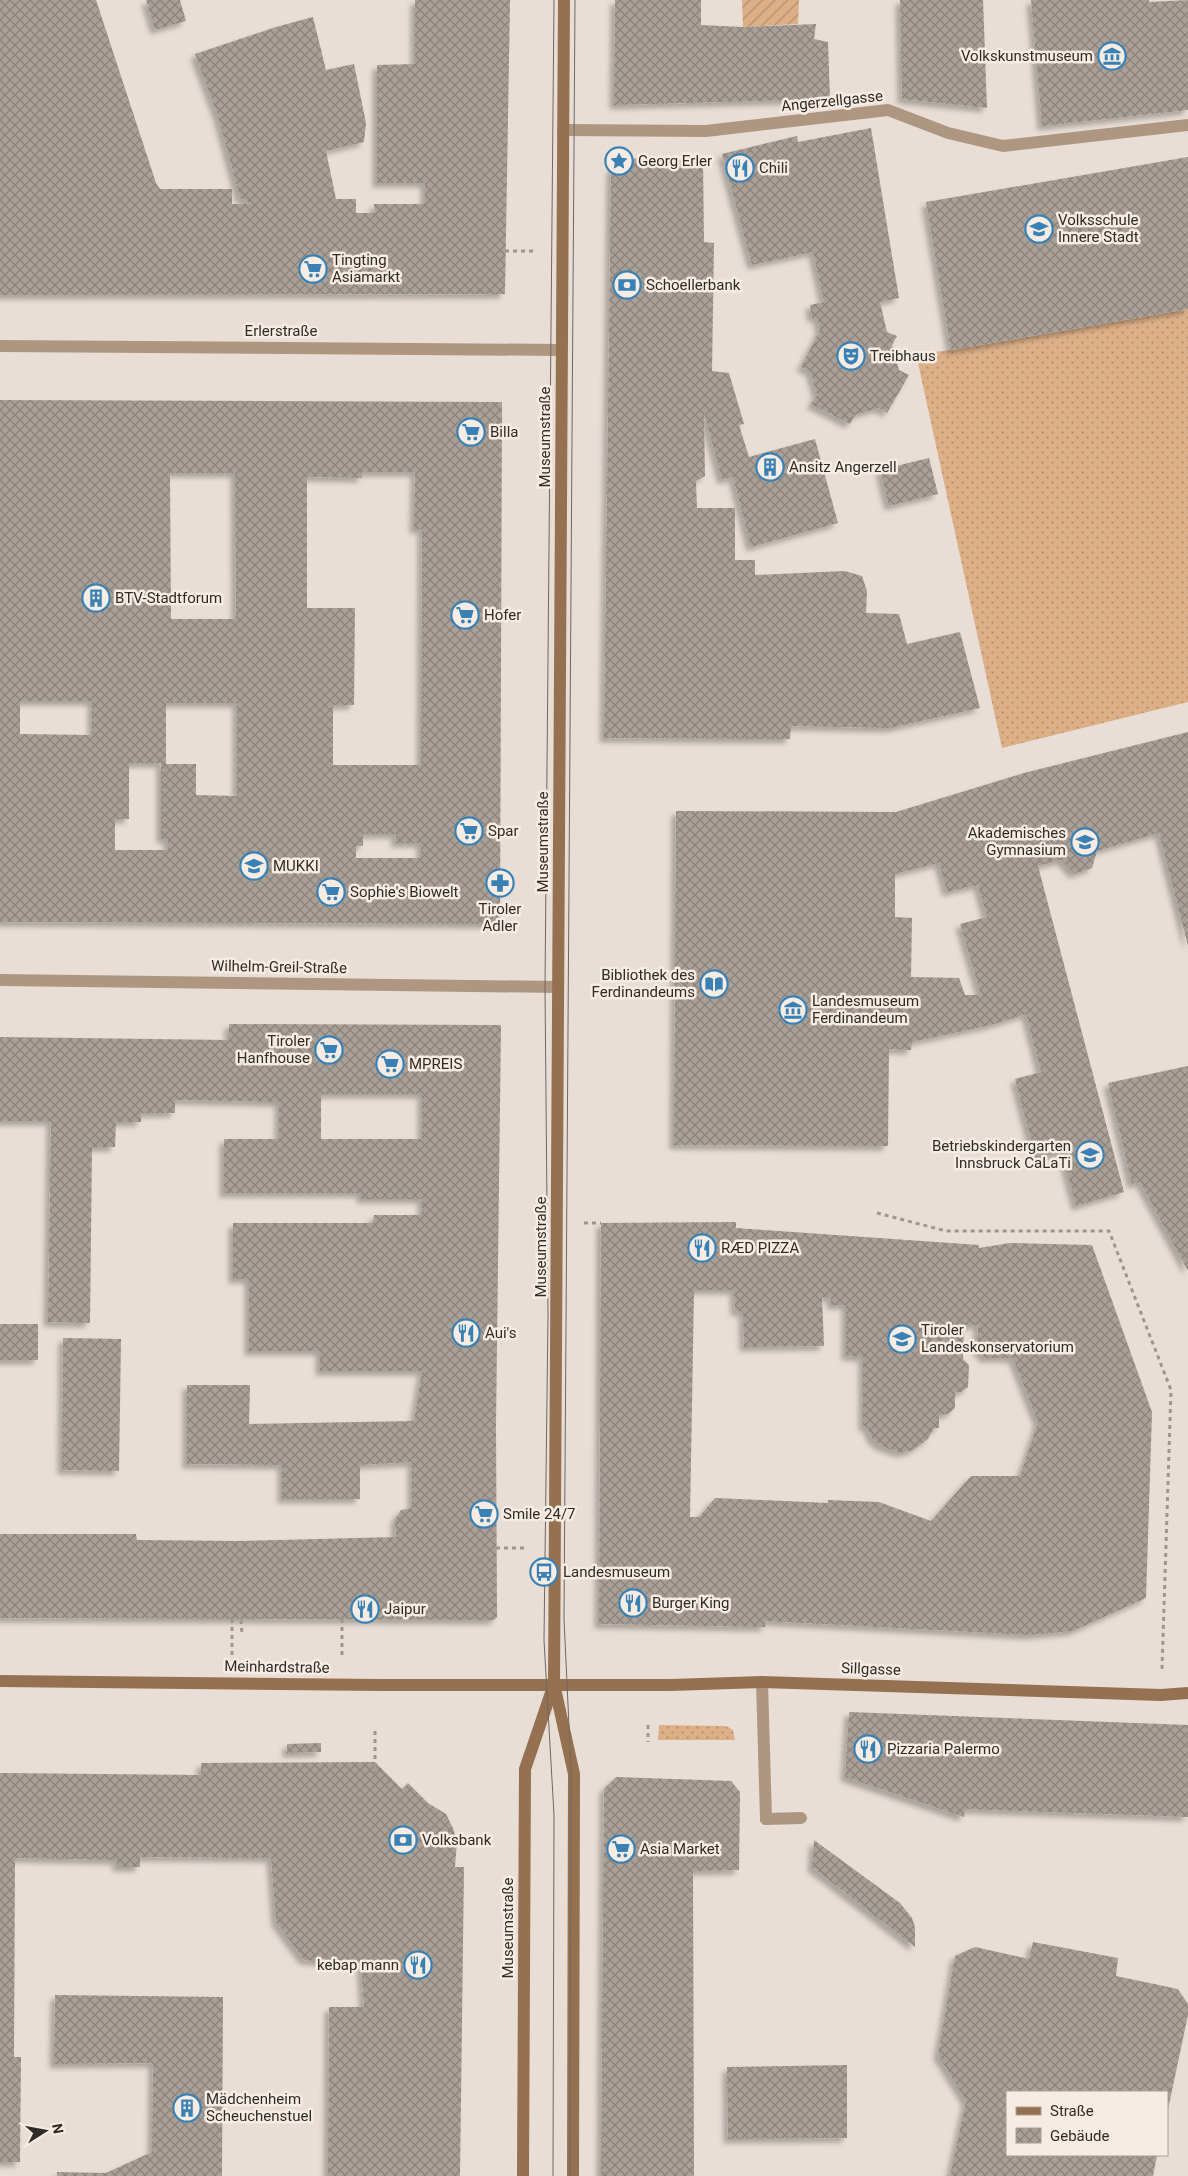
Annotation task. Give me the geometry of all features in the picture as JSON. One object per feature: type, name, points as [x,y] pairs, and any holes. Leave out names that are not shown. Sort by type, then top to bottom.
[{"type":"street","name":"Museumstraße","points":[[564,0],[554,1684],[574,1774],[573,2176]]},
{"type":"street","name":"Angerzellgasse","points":[[563,130],[706,131],[888,110],[948,133],[1003,146],[1188,125]]},
{"type":"street","name":"Erlerstraße","points":[[0,346],[562,350]]},
{"type":"street","name":"Wilhelm-Greil-Straße","points":[[0,980],[558,987]]},
{"type":"street","name":"Meinhardstraße","points":[[0,1681],[380,1686],[554,1684]]},
{"type":"street","name":"Sillgasse","points":[[554,1684],[671,1685],[762,1682],[1161,1694],[1188,1693]]},
{"type":"street","points":[[762,1682],[766,1819],[801,1818]]},
{"type":"street","name":"Museumstraße","points":[[523,2176],[525,1769],[554,1684]]},
{"type":"path","points":[[505,251],[534,251]]},
{"type":"path","points":[[877,1213],[946,1231],[1109,1232],[1171,1390],[1161,1694]]},
{"type":"path","points":[[584,1223],[601,1223]]},
{"type":"path","points":[[496,1548],[526,1548]]},
{"type":"path","points":[[232,1620],[232,1636]]},
{"type":"path","points":[[241,1620],[242,1634]]},
{"type":"path","points":[[342,1620],[342,1634]]},
{"type":"path","points":[[648,1725],[648,1742]]},
{"type":"path","points":[[375,1731],[375,1774]]},
{"type":"shaded area","points":[[742,0],[799,0],[798,24],[743,27]]},
{"type":"shaded area","points":[[1188,309],[1188,702],[1002,748],[916,354],[951,350]]},
{"type":"shaded area","points":[[659,1725],[726,1726],[733,1730],[735,1740],[658,1740]]},
{"type":"building","points":[[0,0],[96,0],[156,183],[160,189],[232,189],[232,204],[251,204],[240,198],[218,116],[195,54],[276,27],[313,17],[326,70],[354,64],[366,123],[364,142],[326,151],[336,199],[356,199],[356,213],[375,213],[374,204],[425,204],[425,183],[377,183],[377,65],[415,64],[415,0],[510,0],[505,294],[0,295]]},
{"type":"building","points":[[146,0],[180,0],[186,21],[155,30]]},
{"type":"building","points":[[615,0],[701,0],[701,25],[743,27],[816,24],[814,39],[828,42],[830,99],[614,105]]},
{"type":"building","points":[[900,0],[983,0],[987,108],[902,99]]},
{"type":"building","name":"Volkskunstmuseum","points":[[1031,0],[1149,0],[1149,2],[1188,0],[1188,110],[1042,126]]},
{"type":"building","points":[[871,128],[899,298],[880,302],[887,332],[897,336],[892,345],[899,370],[909,375],[887,413],[879,408],[855,415],[850,424],[811,404],[817,395],[810,371],[801,367],[820,330],[817,317],[812,318],[810,305],[824,302],[813,252],[752,265],[722,154],[797,136],[798,142]]},
{"type":"building","name":"Volksschule Innere Stadt","points":[[1188,157],[1188,309],[951,350],[926,202]]},
{"type":"building","points":[[621,158],[703,161],[704,242],[714,243],[712,371],[729,373],[744,424],[739,425],[749,457],[815,439],[838,523],[751,547],[733,477],[722,480],[704,413],[705,476],[696,481],[697,508],[735,508],[735,560],[755,560],[755,575],[845,571],[862,576],[867,591],[866,613],[899,614],[907,644],[960,632],[980,708],[890,728],[791,726],[790,739],[604,738],[611,170]]},
{"type":"building","points":[[0,400],[502,402],[500,924],[0,922]],"holes":[[[362,472],[415,472],[414,529],[422,529],[421,765],[333,765],[333,705],[354,705],[355,608],[307,608],[307,477],[362,478]],[[170,473],[235,473],[236,619],[171,619]],[[20,701],[92,701],[92,735],[20,734]],[[166,703],[237,703],[237,796],[196,795],[196,764],[166,764]],[[129,763],[161,763],[161,839],[168,839],[168,850],[115,850],[115,819],[129,819]],[[363,834],[396,834],[395,843],[421,843],[421,858],[356,858],[356,846],[363,846]]]},
{"type":"building","points":[[929,458],[938,494],[889,506],[880,470]]},
{"type":"building","points":[[1188,732],[1188,946],[1159,833],[1097,851],[1092,868],[1074,874],[1061,860],[1038,866],[1124,1192],[1076,1206],[1062,1152],[1036,1159],[1015,1079],[1041,1072],[1026,1014],[991,1025],[912,1042],[911,1050],[889,1049],[888,1146],[674,1145],[676,811],[896,812],[1024,773]],"holes":[[[939,863],[947,892],[978,885],[987,917],[960,924],[981,995],[965,995],[959,978],[911,977],[912,918],[895,917],[895,874]]]},
{"type":"building","points":[[229,1024],[501,1025],[496,1424],[497,1617],[494,1620],[0,1618],[0,1534],[136,1534],[137,1540],[239,1541],[396,1537],[395,1520],[401,1510],[412,1508],[412,1462],[360,1465],[360,1499],[282,1499],[282,1465],[187,1464],[187,1385],[250,1385],[249,1424],[414,1421],[422,1371],[320,1371],[320,1351],[249,1351],[249,1279],[233,1279],[233,1223],[373,1223],[374,1215],[422,1215],[422,1199],[361,1199],[361,1193],[224,1193],[224,1139],[279,1139],[279,1102],[175,1100],[175,1113],[141,1113],[141,1122],[116,1122],[115,1147],[92,1147],[90,1323],[48,1322],[51,1121],[0,1121],[0,1037],[229,1040]],"holes":[[[321,1094],[422,1094],[422,1139],[321,1139]]]},
{"type":"building","points":[[1188,1066],[1188,1271],[1140,1182],[1132,1184],[1108,1083]]},
{"type":"building","points":[[736,1222],[736,1228],[979,1245],[979,1248],[1010,1243],[1092,1245],[1152,1412],[1146,1598],[1073,1631],[1029,1635],[765,1621],[765,1627],[599,1624],[601,1223]],"holes":[[[694,1290],[734,1290],[735,1311],[743,1312],[744,1347],[824,1346],[822,1297],[831,1297],[831,1305],[846,1305],[846,1356],[863,1357],[863,1426],[867,1427],[873,1440],[881,1446],[901,1453],[913,1450],[928,1439],[934,1428],[939,1428],[939,1414],[948,1414],[955,1408],[955,1392],[961,1392],[968,1387],[969,1365],[963,1359],[964,1325],[978,1325],[977,1349],[985,1358],[1013,1358],[1038,1422],[1020,1476],[971,1476],[931,1521],[879,1502],[828,1500],[828,1503],[715,1498],[699,1517],[690,1517]]]},
{"type":"building","points":[[0,1324],[38,1324],[38,1360],[0,1360]]},
{"type":"building","points":[[63,1338],[121,1339],[119,1471],[62,1470]]},
{"type":"building","points":[[849,1712],[1188,1725],[1188,1817],[965,1809],[964,1817],[845,1777]]},
{"type":"building","points":[[321,1743],[321,1752],[287,1753],[287,1744]]},
{"type":"building","points":[[375,1762],[402,1789],[408,1783],[428,1803],[446,1814],[457,1841],[455,1867],[464,1867],[460,2176],[328,2176],[329,2007],[364,2007],[361,1965],[304,1960],[276,1922],[271,1858],[140,1857],[140,1867],[117,1867],[117,1860],[15,1858],[14,2057],[21,2057],[20,2162],[0,2162],[0,1773],[201,1775],[201,1763]]},
{"type":"building","points":[[616,1777],[731,1781],[740,1792],[739,1870],[693,1871],[694,2176],[601,2176],[604,1789]]},
{"type":"building","points":[[814,1840],[900,1903],[912,1918],[915,1927],[915,1947],[812,1867]]},
{"type":"building","points":[[1033,1942],[1118,1958],[1116,1976],[1178,1989],[1188,2004],[1188,2015],[1168,2109],[1168,2091],[1006,2091],[1006,2156],[1157,2156],[1153,2176],[950,2176],[966,2101],[938,2055],[955,1956],[975,1947],[1029,1959]]},
{"type":"building","name":"Mädchenheim Scheuchenstuel","points":[[55,1995],[223,1997],[222,2176],[57,2176],[57,2172],[106,2173],[152,2152],[153,2063],[54,2064]]},
{"type":"building","points":[[847,2065],[847,2138],[728,2139],[727,2067]]},
{"type":"tram line","points":[[553,2176],[554,1815],[544,1640],[548,1316],[545,986],[554,0]]},
{"type":"tram line","points":[[570,2176],[571,1769],[564,1619],[575,0]]},
{"type":"place","name":"Volkskunstmuseum","points":[[1112,56]]},
{"type":"place","name":"Georg Erler","points":[[619,161]]},
{"type":"place","name":"Chili","points":[[740,168]]},
{"type":"place","name":"Volksschule Innere Stadt","points":[[1039,229]]},
{"type":"place","name":"Tingting Asiamarkt","points":[[313,269]]},
{"type":"place","name":"Schoellerbank","points":[[627,285]]},
{"type":"place","name":"Treibhaus","points":[[851,356]]},
{"type":"place","name":"Billa","points":[[471,432]]},
{"type":"place","name":"Ansitz Angerzell","points":[[770,467]]},
{"type":"place","name":"BTV-Stadtforum","points":[[96,598]]},
{"type":"place","name":"Hofer","points":[[465,615]]},
{"type":"place","name":"Spar","points":[[469,831]]},
{"type":"place","name":"Akademisches Gymnasium","points":[[1085,842]]},
{"type":"place","name":"MUKKI","points":[[254,866]]},
{"type":"place","name":"Tiroler Adler","points":[[500,883]]},
{"type":"place","name":"Sophie's Biowelt","points":[[331,892]]},
{"type":"place","name":"Bibliothek des Ferdinandeums","points":[[714,984]]},
{"type":"place","name":"Landesmuseum Ferdinandeum","points":[[793,1010]]},
{"type":"place","name":"Tiroler Hanfhouse","points":[[329,1050]]},
{"type":"place","name":"MPREIS","points":[[390,1064]]},
{"type":"place","name":"Betriebskindergarten Innsbruck CaLaTi","points":[[1090,1155]]},
{"type":"place","name":"RÆD PIZZA","points":[[702,1248]]},
{"type":"place","name":"Aui's","points":[[466,1333]]},
{"type":"place","name":"Tiroler Landeskonservatorium","points":[[902,1339]]},
{"type":"place","name":"Smile 24/7","points":[[484,1514]]},
{"type":"place","name":"Landesmuseum","points":[[544,1572]]},
{"type":"place","name":"Burger King","points":[[633,1603]]},
{"type":"place","name":"Jaipur","points":[[365,1609]]},
{"type":"place","name":"Pizzaria Palermo","points":[[868,1749]]},
{"type":"place","name":"Volksbank","points":[[403,1840]]},
{"type":"place","name":"Asia Market","points":[[621,1849]]},
{"type":"place","name":"kebap mann","points":[[418,1965]]},
{"type":"place","name":"Mädchenheim Scheuchenstuel","points":[[187,2108]]}]
